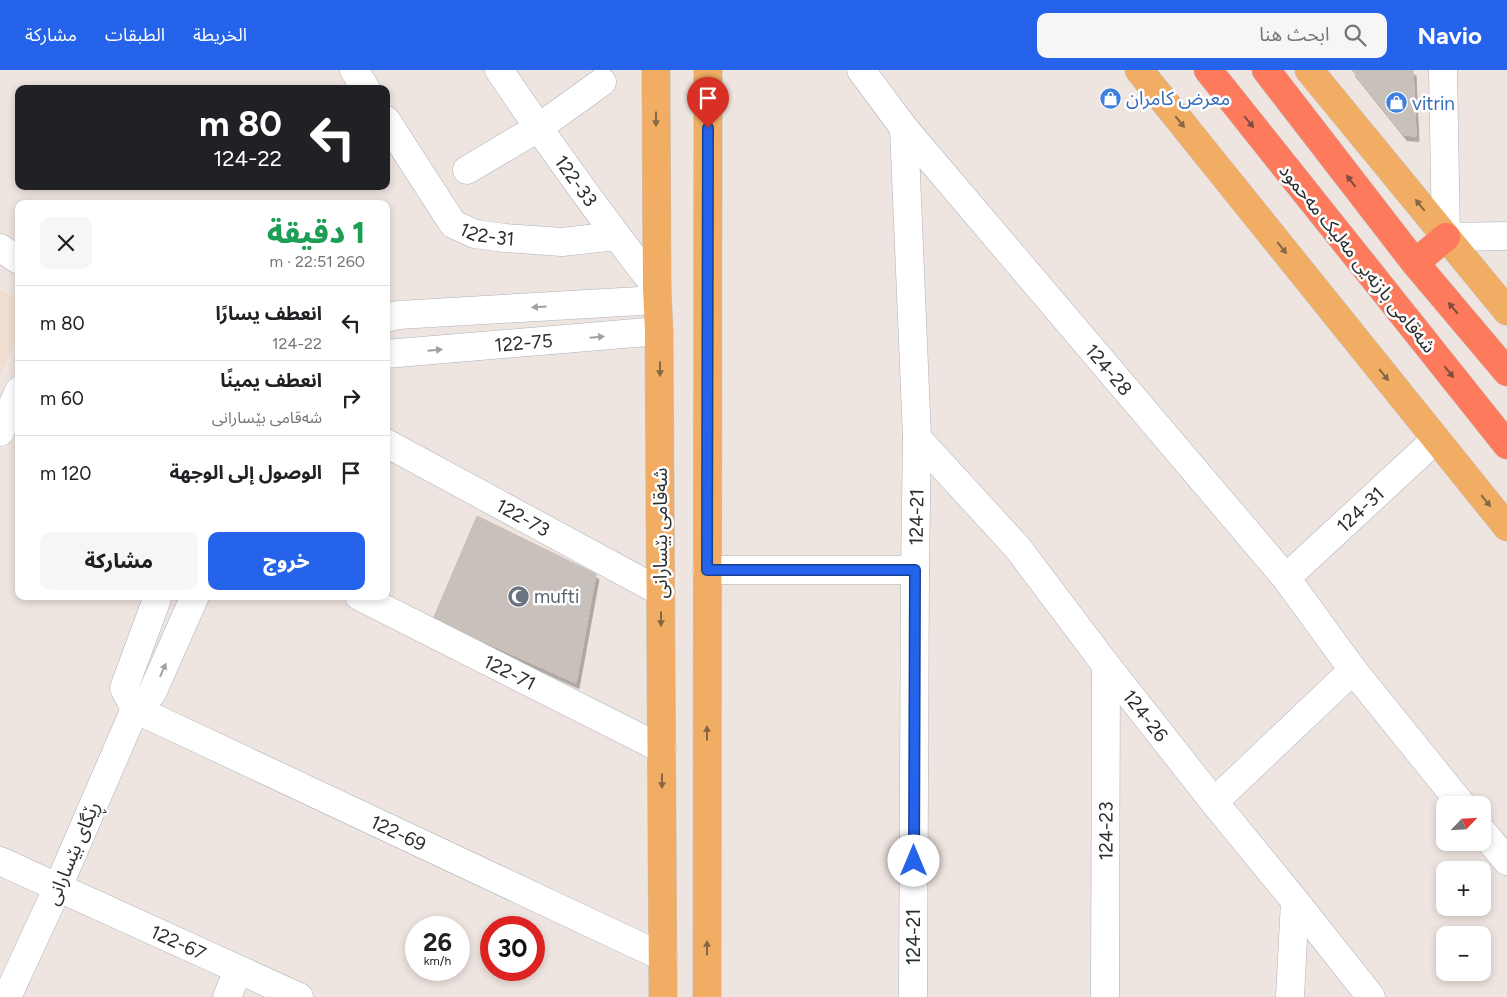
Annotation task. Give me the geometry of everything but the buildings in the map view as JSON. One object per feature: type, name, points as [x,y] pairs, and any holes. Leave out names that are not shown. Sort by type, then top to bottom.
[{"type":"highway","name":"شەقامی بازنەیی مەلیک مەحمود","points":[[1208,70],[1507,445]]},
{"type":"highway","points":[[1266,70],[1415,263],[1507,372]]},
{"type":"highway","points":[[1415,263],[1446,237]]},
{"type":"main road","name":"شەقامی بێسارانی","points":[[656,70],[657,294],[660,331],[663,997]]},
{"type":"main road","points":[[707,997],[708,70]]},
{"type":"main road","points":[[1139,70],[1435,440],[1507,527]]},
{"type":"main road","points":[[1309,70],[1507,310]]},
{"type":"street","points":[[354,70],[363,85]]},
{"type":"street","name":"122-33","points":[[499,70],[538,128],[657,294]]},
{"type":"street","name":"124-28","points":[[861,70],[904,128],[1286,578],[1353,670],[1455,796]]},
{"type":"street","points":[[1443,70],[1446,237],[1507,236]]},
{"type":"street","points":[[467,170],[538,128],[602,82]]},
{"type":"street","name":"122-31","points":[[390,126],[453,224],[475,234],[505,238],[562,242],[616,236]]},
{"type":"street","name":"124-21","points":[[904,128],[917,438],[913,997]]},
{"type":"street","points":[[0,248],[15,257]]},
{"type":"street","points":[[390,317],[657,294]]},
{"type":"street","name":"122-75","points":[[390,354],[660,331]]},
{"type":"street","points":[[0,432],[15,400]]},
{"type":"street","name":"124-26","points":[[917,438],[1018,547],[1106,665],[1371,997]]},
{"type":"street","name":"124-31","points":[[1286,578],[1435,440]]},
{"type":"street","name":"122-73","points":[[390,445],[661,592]]},
{"type":"street","points":[[707,570],[915,570]]},
{"type":"street","points":[[135,709],[124,688],[157,600]]},
{"type":"street","name":"ڕێگای بێسارانی","points":[[7,997],[58,887],[135,709],[152,692],[193,600]]},
{"type":"street","name":"122-71","points":[[367,600],[662,749]]},
{"type":"street","name":"124-23","points":[[1105,997],[1106,665]]},
{"type":"street","points":[[1214,802],[1353,670]]},
{"type":"street","name":"122-69","points":[[135,709],[663,957]]},
{"type":"street","points":[[1491,842],[1507,861]]},
{"type":"street","name":"122-67","points":[[0,861],[299,997]]},
{"type":"street","points":[[1290,997],[1295,901]]},
{"type":"street","points":[[227,997],[238,970]]},
{"type":"shaded area","points":[[0,290],[15,297],[15,341],[0,376]]},
{"type":"place","name":"معرض كامران","points":[[1110,98]]},
{"type":"place","name":"vitrin","points":[[1396,103]]},
{"type":"place","name":"mufti","points":[[518,596]]},
{"type":"route","points":[[708,128],[707,570],[915,570],[914,861]]}]
